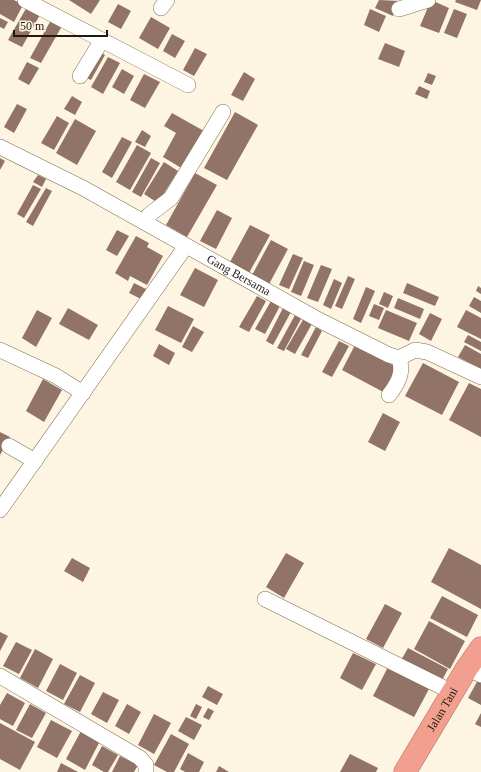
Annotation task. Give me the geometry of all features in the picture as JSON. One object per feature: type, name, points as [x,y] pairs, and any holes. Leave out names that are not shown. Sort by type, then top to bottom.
[{"type":"highway","name":"Jalan Tani","points":[[405,772],[452,692],[474,671],[481,648]]},
{"type":"street","points":[[25,0],[188,85]]},
{"type":"street","points":[[399,10],[428,0]]},
{"type":"street","points":[[80,76],[102,40]]},
{"type":"street","points":[[144,222],[149,215],[171,198],[223,112]]},
{"type":"street","name":"Gang Bersama","points":[[0,147],[83,188],[319,320],[389,355],[399,358]]},
{"type":"street","points":[[0,510],[186,246]]},
{"type":"street","points":[[0,350],[56,376],[82,393]]},
{"type":"street","points":[[389,395],[398,383],[401,373],[402,367],[399,358],[410,351],[421,351],[481,377]]},
{"type":"street","points":[[9,446],[35,461]]},
{"type":"street","points":[[265,599],[452,692]]},
{"type":"street","points":[[0,676],[140,758],[146,765],[146,772]]},
{"type":"building","points":[[0,0],[14,0],[23,5],[14,22],[0,14]]},
{"type":"building","points":[[69,0],[100,0],[91,14]]},
{"type":"building","points":[[379,0],[399,1],[393,16],[375,8]]},
{"type":"building","points":[[431,0],[449,8],[439,33],[420,26]]},
{"type":"building","points":[[456,0],[481,0],[477,10],[455,2]]},
{"type":"building","points":[[118,4],[131,11],[121,29],[108,22]]},
{"type":"building","points":[[28,5],[41,13],[22,47],[8,40]]},
{"type":"building","points":[[370,9],[386,16],[379,32],[364,25]]},
{"type":"building","points":[[454,9],[467,14],[457,38],[444,33]]},
{"type":"building","points":[[151,17],[170,28],[158,49],[139,38]]},
{"type":"building","points":[[0,18],[8,22],[4,29],[0,27]]},
{"type":"building","points":[[51,20],[62,26],[41,63],[30,58]]},
{"type":"building","points":[[172,34],[185,41],[175,58],[163,51]]},
{"type":"building","points":[[385,43],[405,51],[399,67],[378,59]]},
{"type":"building","points":[[195,48],[207,54],[194,76],[183,70]]},
{"type":"building","points":[[98,51],[105,55],[91,80],[84,77]]},
{"type":"building","points":[[108,57],[120,63],[103,94],[91,87]]},
{"type":"building","points":[[27,62],[39,68],[29,85],[18,79]]},
{"type":"building","points":[[122,69],[134,76],[124,94],[112,87]]},
{"type":"building","points":[[244,72],[255,79],[243,101],[231,95]]},
{"type":"building","points":[[428,73],[436,76],[432,85],[424,82]]},
{"type":"building","points":[[144,74],[160,82],[145,108],[130,100]]},
{"type":"building","points":[[419,86],[430,91],[427,99],[415,94]]},
{"type":"building","points":[[72,96],[82,102],[75,115],[64,109]]},
{"type":"building","points":[[17,104],[27,109],[14,133],[4,127]]},
{"type":"building","points":[[235,112],[258,125],[227,180],[204,168]]},
{"type":"building","points":[[172,113],[204,131],[183,169],[163,157],[176,133],[164,126]]},
{"type":"building","points":[[57,116],[69,123],[54,150],[41,143]]},
{"type":"building","points":[[75,119],[96,131],[77,165],[56,153]]},
{"type":"building","points":[[142,130],[151,136],[145,147],[135,142]]},
{"type":"building","points":[[122,137],[132,142],[112,178],[102,172]]},
{"type":"building","points":[[137,145],[151,153],[130,190],[116,182]]},
{"type":"building","points":[[0,158],[5,161],[0,170]]},
{"type":"building","points":[[151,158],[160,163],[141,197],[132,192]]},
{"type":"building","points":[[164,162],[178,171],[158,203],[144,194]]},
{"type":"building","points":[[195,173],[217,185],[187,237],[166,225]]},
{"type":"building","points":[[38,175],[46,179],[42,187],[33,182]]},
{"type":"building","points":[[33,185],[41,189],[24,218],[17,214]]},
{"type":"building","points":[[46,188],[52,191],[33,226],[26,222]]},
{"type":"building","points":[[217,210],[232,218],[216,249],[200,241]]},
{"type":"building","points":[[250,225],[270,235],[249,273],[230,262]]},
{"type":"building","points":[[117,230],[129,236],[117,256],[106,250]]},
{"type":"building","points":[[136,236],[149,243],[147,247],[163,256],[147,285],[130,276],[128,281],[115,273]]},
{"type":"building","points":[[271,240],[288,249],[268,286],[251,277]]},
{"type":"building","points":[[293,254],[303,258],[289,289],[279,285]]},
{"type":"building","points":[[304,261],[314,265],[301,296],[291,292]]},
{"type":"building","points":[[321,265],[332,269],[318,302],[307,298]]},
{"type":"building","points":[[195,268],[218,280],[204,307],[180,295]]},
{"type":"building","points":[[348,276],[355,279],[342,309],[335,306]]},
{"type":"building","points":[[334,279],[342,283],[331,309],[323,305]]},
{"type":"building","points":[[134,283],[146,289],[141,299],[129,293]]},
{"type":"building","points":[[407,283],[439,297],[435,306],[403,293]]},
{"type":"building","points":[[478,286],[481,288],[481,294],[476,291]]},
{"type":"building","points":[[366,287],[375,291],[361,323],[353,319]]},
{"type":"building","points":[[384,292],[393,296],[388,308],[379,304]]},
{"type":"building","points":[[257,296],[266,301],[249,332],[239,327]]},
{"type":"building","points":[[474,297],[481,301],[481,313],[469,306]]},
{"type":"building","points":[[398,298],[424,309],[420,319],[394,308]]},
{"type":"building","points":[[271,301],[280,306],[265,334],[255,329]]},
{"type":"building","points":[[374,304],[384,308],[379,320],[369,316]]},
{"type":"building","points":[[168,306],[194,319],[181,343],[155,330]]},
{"type":"building","points":[[68,308],[98,325],[89,340],[59,324]]},
{"type":"building","points":[[283,308],[291,312],[273,345],[266,341]]},
{"type":"building","points":[[37,310],[52,318],[36,347],[22,338]]},
{"type":"building","points":[[386,310],[417,323],[409,341],[378,328]]},
{"type":"building","points":[[466,310],[481,318],[481,339],[457,327]]},
{"type":"building","points":[[430,313],[442,319],[431,341],[419,334]]},
{"type":"building","points":[[295,315],[301,319],[284,351],[277,348]]},
{"type":"building","points":[[304,318],[313,322],[295,354],[286,349]]},
{"type":"building","points":[[193,326],[204,332],[192,352],[182,347]]},
{"type":"building","points":[[316,327],[322,331],[308,358],[301,355]]},
{"type":"building","points":[[468,335],[481,342],[481,351],[464,342]]},
{"type":"building","points":[[339,341],[349,346],[332,377],[322,372]]},
{"type":"building","points":[[159,344],[175,353],[169,365],[153,356]]},
{"type":"building","points":[[355,345],[400,369],[387,394],[342,370]]},
{"type":"building","points":[[465,345],[481,354],[481,369],[458,357]]},
{"type":"building","points":[[423,363],[459,382],[442,415],[405,396]]},
{"type":"building","points":[[43,379],[62,390],[44,422],[26,411]]},
{"type":"building","points":[[469,383],[481,389],[481,437],[449,420]]},
{"type":"building","points":[[383,413],[400,422],[385,451],[368,442]]},
{"type":"building","points":[[0,432],[10,437],[0,455]]},
{"type":"building","points":[[449,548],[481,565],[481,609],[431,582]]},
{"type":"building","points":[[286,553],[304,563],[284,598],[266,587]]},
{"type":"building","points":[[72,558],[90,568],[83,582],[64,571]]},
{"type":"building","points":[[442,596],[478,615],[467,637],[430,618]]},
{"type":"building","points":[[385,604],[402,613],[383,648],[366,639]]},
{"type":"building","points":[[429,621],[465,641],[450,669],[414,649]]},
{"type":"building","points":[[0,632],[8,636],[0,651]]},
{"type":"building","points":[[16,642],[32,650],[19,674],[3,666]]},
{"type":"building","points":[[408,648],[448,669],[440,684],[400,662]]},
{"type":"building","points":[[35,649],[53,659],[38,688],[20,678]]},
{"type":"building","points":[[353,653],[376,664],[362,690],[340,678]]},
{"type":"building","points":[[60,664],[77,673],[63,700],[46,691]]},
{"type":"building","points":[[388,667],[429,689],[414,717],[373,696]]},
{"type":"building","points":[[80,675],[95,683],[80,712],[64,704]]},
{"type":"building","points":[[478,680],[481,682],[481,705],[468,698]]},
{"type":"building","points":[[208,686],[223,694],[217,705],[202,697]]},
{"type":"building","points":[[103,692],[119,700],[107,723],[91,714]]},
{"type":"building","points":[[7,693],[25,703],[13,726],[0,719],[0,705]]},
{"type":"building","points":[[30,704],[46,713],[32,738],[16,730]]},
{"type":"building","points":[[127,704],[141,712],[129,734],[115,726]]},
{"type":"building","points":[[196,704],[202,707],[196,719],[190,716]]},
{"type":"building","points":[[208,708],[214,711],[209,720],[203,717]]},
{"type":"building","points":[[481,713],[481,727],[475,724]]},
{"type":"building","points":[[154,714],[171,723],[154,754],[138,745]]},
{"type":"building","points":[[186,717],[202,725],[194,740],[178,731]]},
{"type":"building","points":[[51,720],[72,731],[57,758],[37,747]]},
{"type":"building","points":[[0,723],[35,742],[20,770],[0,759]]},
{"type":"building","points":[[81,731],[100,741],[85,770],[66,759]]},
{"type":"building","points":[[171,734],[189,744],[174,772],[167,772],[154,765]]},
{"type":"building","points":[[102,746],[118,755],[108,772],[104,772],[92,765]]},
{"type":"building","points":[[188,753],[204,762],[199,772],[185,772],[180,769]]},
{"type":"building","points":[[350,754],[378,768],[376,772],[340,772]]},
{"type":"building","points":[[120,756],[138,765],[134,772],[112,772]]},
{"type":"building","points":[[61,763],[78,772],[57,772]]},
{"type":"building","points":[[219,766],[229,772],[216,772]]}]
